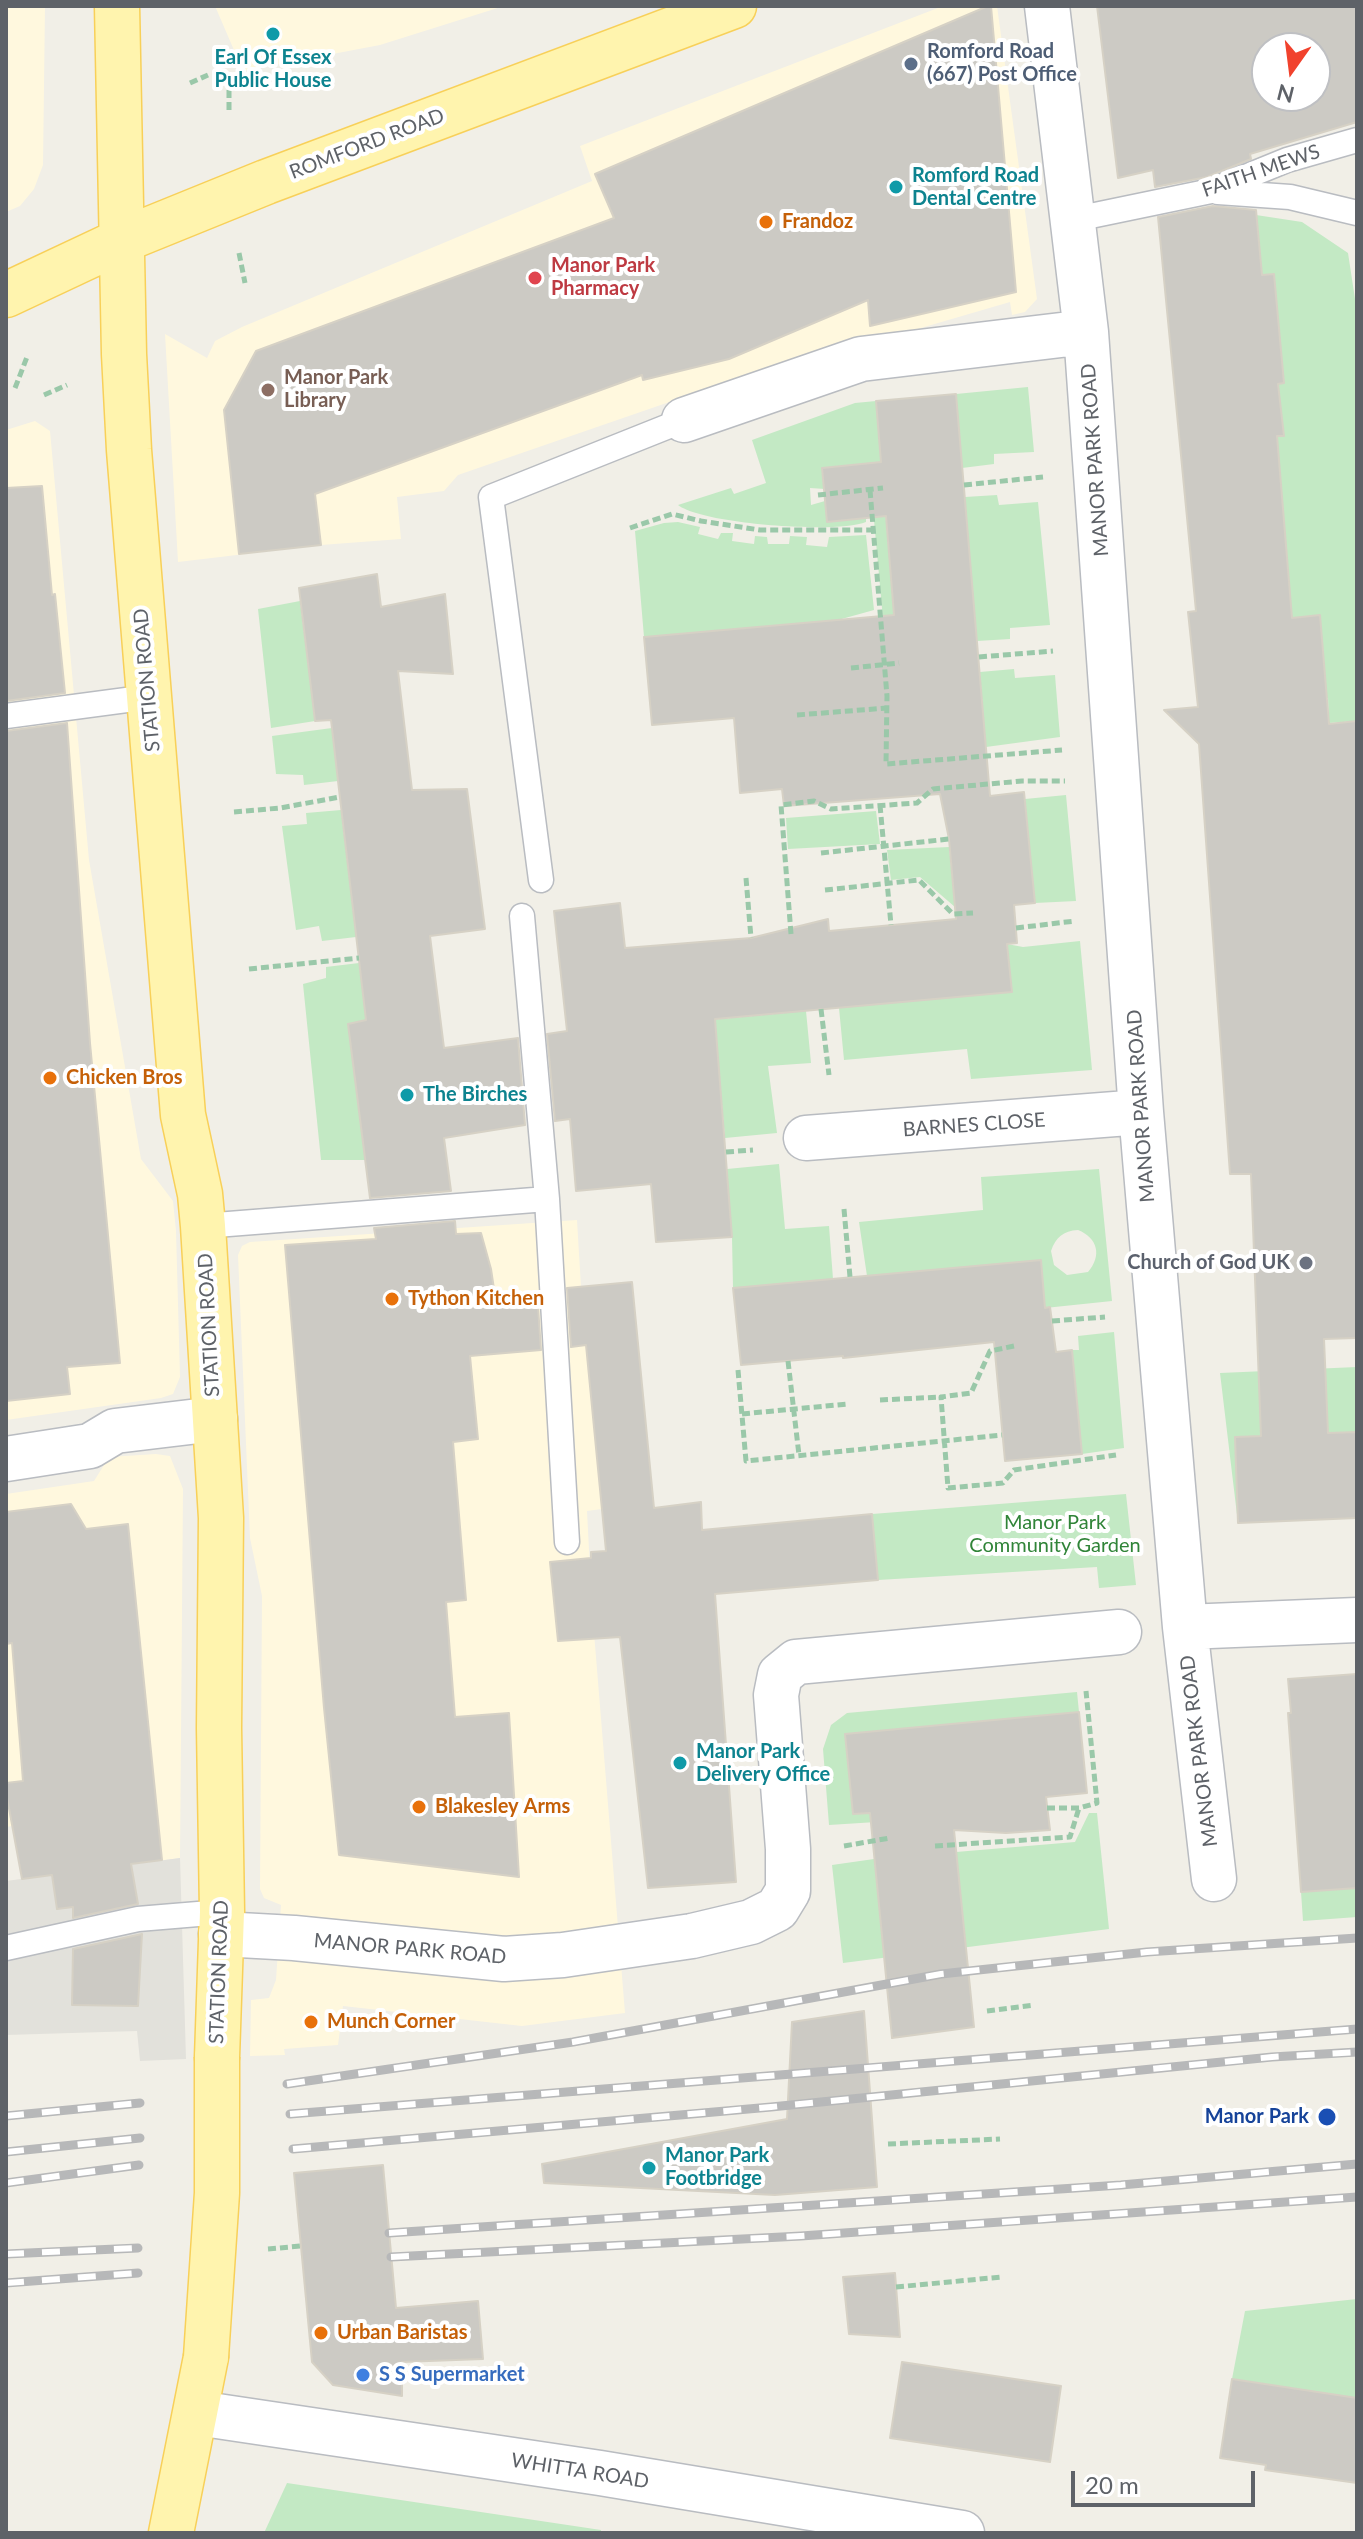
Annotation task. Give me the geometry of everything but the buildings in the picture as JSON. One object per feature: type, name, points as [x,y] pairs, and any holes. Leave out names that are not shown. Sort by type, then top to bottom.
[{"type":"main road","name":"STATION ROAD","points":[[117,6],[124,354],[129,450],[183,1115],[200,1194],[203,1226],[221,1518],[219,1728],[222,1923],[217,2057],[217,2193],[206,2357],[171,2533]]},
{"type":"main road","name":"ROMFORD ROAD","points":[[6,295],[123,240],[306,167],[734,6]]},
{"type":"street","name":"MANOR PARK ROAD","points":[[1047,6],[1086,332],[1141,1112],[1185,1627],[1214,1879]]},
{"type":"street","points":[[684,420],[861,359],[1086,332]]},
{"type":"street","name":"BARNES CLOSE","points":[[806,1138],[1141,1112]]},
{"type":"street","points":[[6,1459],[90,1446],[115,1431],[215,1419]]},
{"type":"street","points":[[1185,1627],[1357,1620]]},
{"type":"street","name":"MANOR PARK ROAD","points":[[222,1923],[504,1959],[563,1955],[678,1938],[751,1922],[777,1909],[788,1891],[789,1862],[776,1695],[780,1675],[796,1662],[1119,1632]]},
{"type":"street","name":"WHITTA ROAD","points":[[197,2413],[600,2473],[962,2533]]},
{"type":"lane","name":"FAITH MEWS","points":[[1071,220],[1211,191],[1287,160],[1357,140]]},
{"type":"lane","points":[[1211,191],[1290,197],[1357,213]]},
{"type":"lane","points":[[541,880],[491,497],[684,420]]},
{"type":"lane","points":[[6,716],[149,697]]},
{"type":"lane","points":[[522,916],[547,1199],[567,1542]]},
{"type":"lane","points":[[203,1226],[547,1199]]},
{"type":"lane","points":[[6,1948],[138,1919],[222,1923]]},
{"type":"path","points":[[190,83],[208,75]]},
{"type":"path","points":[[229,90],[229,112]]},
{"type":"path","points":[[239,253],[245,283]]},
{"type":"path","points":[[15,388],[27,357]]},
{"type":"path","points":[[44,395],[67,385]]},
{"type":"path","points":[[964,485],[1047,476]]},
{"type":"path","points":[[818,495],[883,488]]},
{"type":"path","points":[[870,490],[887,708],[886,764],[1071,749]]},
{"type":"path","points":[[630,528],[672,514],[760,530],[873,530]]},
{"type":"path","points":[[979,657],[1063,651]]},
{"type":"path","points":[[851,668],[899,663]]},
{"type":"path","points":[[797,715],[887,708]]},
{"type":"path","points":[[791,934],[781,805],[814,801],[831,809],[917,803],[933,789],[1022,781],[1074,782]]},
{"type":"path","points":[[234,812],[280,808],[340,797]]},
{"type":"path","points":[[880,805],[891,925]]},
{"type":"path","points":[[821,853],[949,839]]},
{"type":"path","points":[[746,878],[751,938]]},
{"type":"path","points":[[825,890],[919,880],[953,914],[973,913]]},
{"type":"path","points":[[1016,928],[1086,920]]},
{"type":"path","points":[[249,969],[359,958]]},
{"type":"path","points":[[821,1009],[829,1075]]},
{"type":"path","points":[[844,1209],[850,1277]]},
{"type":"path","points":[[1052,1321],[1108,1317]]},
{"type":"path","points":[[880,1400],[971,1393],[990,1351],[1014,1346]]},
{"type":"path","points":[[788,1361],[799,1455]]},
{"type":"path","points":[[738,1370],[746,1461],[1002,1435]]},
{"type":"path","points":[[941,1397],[948,1488],[1003,1483],[1014,1470],[1169,1447]]},
{"type":"path","points":[[742,1414],[847,1404]]},
{"type":"path","points":[[1047,1808],[1079,1808],[1097,1803],[1086,1696]]},
{"type":"path","points":[[935,1846],[1070,1837],[1079,1808]]},
{"type":"path","points":[[839,1847],[890,1838]]},
{"type":"path","points":[[987,2011],[1034,2005]]},
{"type":"path","points":[[888,2144],[1000,2139]]},
{"type":"path","points":[[267,2249],[301,2246]]},
{"type":"path","points":[[896,2287],[1002,2277]]},
{"type":"shaded area","points":[[6,6],[45,6],[43,165],[34,189],[20,206],[6,212]]},
{"type":"shaded area","points":[[215,6],[504,6],[380,45],[243,71]]},
{"type":"shaded area","points":[[943,6],[997,6],[1037,299],[1025,312],[1012,315],[1010,302],[681,398],[458,475],[444,491],[397,497],[401,539],[178,562],[165,334],[207,358],[215,341],[242,327],[592,181],[580,146]]},
{"type":"shaded area","points":[[35,421],[50,431],[89,860],[141,1159],[173,1201],[180,1377],[173,1394],[161,1398],[6,1420],[6,430]]},
{"type":"shaded area","points":[[577,1220],[602,1509],[587,1511],[592,1608],[625,2013],[522,2026],[343,2006],[338,2045],[284,2049],[285,2055],[250,2056],[251,2000],[269,1998],[276,1980],[281,1905],[264,1898],[260,1889],[262,1596],[250,1538],[238,1255],[242,1246],[250,1242]]},
{"type":"shaded area","points":[[170,1456],[183,1489],[180,1858],[22,1879],[12,1826],[6,1827],[6,1494],[94,1481],[109,1457]]},
{"type":"shaded area","points":[[180,1858],[186,2059],[140,2061],[137,2031],[6,2035],[6,1881]]},
{"type":"green space","points":[[1256,215],[1302,222],[1348,253],[1357,312],[1357,721],[1329,723],[1328,698],[1290,701],[1324,659],[1320,615],[1269,621],[1276,436],[1284,435],[1278,384],[1284,383],[1274,274],[1236,277]]},
{"type":"green space","points":[[1028,387],[1034,452],[994,454],[994,464],[962,468],[956,394]]},
{"type":"green space","points":[[876,401],[882,477],[825,489],[810,488],[811,505],[825,501],[828,522],[866,518],[866,522],[828,527],[770,525],[713,517],[678,505],[731,488],[734,494],[766,483],[752,440],[855,403]]},
{"type":"green space","points":[[997,495],[999,505],[1038,502],[1050,625],[1010,628],[1010,639],[977,641],[965,497]]},
{"type":"green space","points":[[872,498],[884,498],[897,651],[886,652]]},
{"type":"green space","points":[[678,522],[700,527],[698,534],[718,539],[721,533],[733,533],[732,541],[754,544],[755,536],[767,537],[768,544],[789,544],[790,536],[807,537],[806,545],[827,547],[829,537],[866,535],[874,610],[838,620],[644,637],[635,531]]},
{"type":"green space","points":[[300,601],[315,721],[271,728],[258,609]]},
{"type":"green space","points":[[1014,669],[1015,678],[1055,675],[1060,737],[986,747],[980,672]]},
{"type":"green space","points":[[332,728],[338,781],[304,785],[303,775],[276,774],[272,736]]},
{"type":"green space","points":[[1066,795],[1076,901],[1035,903],[1025,799]]},
{"type":"green space","points":[[341,810],[356,937],[322,941],[319,926],[296,930],[282,826],[307,824],[306,813]]},
{"type":"green space","points":[[876,811],[880,844],[788,849],[786,818]]},
{"type":"green space","points":[[949,847],[955,907],[920,877],[891,880],[887,850]]},
{"type":"green space","points":[[1080,941],[1092,1070],[971,1079],[967,1049],[844,1060],[839,1008],[1011,992],[1007,944],[1023,947]]},
{"type":"green space","points":[[359,963],[366,1020],[348,1024],[365,1160],[321,1160],[303,984],[326,978],[326,967]]},
{"type":"green space","points":[[806,1011],[811,1063],[768,1066],[777,1133],[725,1138],[719,1071],[710,1020]]},
{"type":"green space","points":[[779,1164],[785,1229],[829,1226],[833,1279],[733,1288],[727,1169]]},
{"type":"green space","points":[[1099,1169],[1112,1301],[1045,1308],[1040,1260],[867,1276],[859,1222],[983,1210],[981,1177]],"holes":[[[1078,1230],[1085,1233],[1096,1248],[1095,1260],[1088,1272],[1067,1275],[1054,1265],[1053,1246],[1058,1238],[1068,1232]]]},
{"type":"green space","points":[[1114,1332],[1124,1448],[1082,1454],[1072,1350],[1079,1350],[1078,1336]]},
{"type":"green space","points":[[1357,1367],[1357,1432],[1236,1437],[1238,1523],[1220,1373]]},
{"type":"green space","name":"Manor Park Community Garden","points":[[1126,1494],[1136,1585],[1099,1588],[1097,1567],[878,1580],[872,1514]]},
{"type":"green space","points":[[1077,1692],[1079,1712],[846,1734],[853,1814],[890,1811],[892,1821],[829,1825],[823,1749],[831,1725],[847,1713]]},
{"type":"green space","points":[[1089,1813],[1097,1813],[1109,1929],[843,1963],[832,1865],[874,1859],[881,1919],[962,1913],[956,1852],[1075,1842]]},
{"type":"green space","points":[[1357,1888],[1357,1917],[1303,1921],[1301,1892]]},
{"type":"green space","points":[[1357,2299],[1357,2398],[1232,2379],[1245,2311]]},
{"type":"green space","points":[[287,2483],[601,2530],[601,2533],[264,2533]]},
{"type":"railway","points":[[287,2084],[573,2042],[941,1974],[1147,1952],[1357,1938]]},
{"type":"railway","points":[[290,2114],[1357,2029]]},
{"type":"railway","points":[[293,2149],[771,2107],[1272,2057],[1357,2052]]},
{"type":"railway","points":[[6,2116],[140,2103]]},
{"type":"railway","points":[[6,2152],[140,2138]]},
{"type":"railway","points":[[389,2233],[1121,2185],[1357,2164]]},
{"type":"railway","points":[[6,2183],[139,2165]]},
{"type":"railway","points":[[391,2257],[801,2236],[1357,2197]]},
{"type":"railway","points":[[6,2254],[138,2248]]},
{"type":"railway","points":[[6,2283],[138,2273]]},
{"type":"place","name":"Earl Of Essex Public House","points":[[273,34]]},
{"type":"place","name":"Romford Road (667) Post Office","points":[[911,64]]},
{"type":"place","name":"Romford Road Dental Centre","points":[[896,187]]},
{"type":"place","name":"Frandoz","points":[[766,222]]},
{"type":"place","name":"Manor Park Pharmacy","points":[[535,278]]},
{"type":"place","name":"Manor Park Library","points":[[268,390]]},
{"type":"place","name":"Chicken Bros","points":[[50,1078]]},
{"type":"place","name":"The Birches","points":[[407,1095]]},
{"type":"place","name":"Church of God UK","points":[[1306,1263]]},
{"type":"place","name":"Tython Kitchen","points":[[392,1299]]},
{"type":"place","name":"Manor Park Delivery Office","points":[[680,1763]]},
{"type":"place","name":"Blakesley Arms","points":[[419,1807]]},
{"type":"place","name":"Munch Corner","points":[[311,2022]]},
{"type":"place","name":"Manor Park","points":[[1327,2117]]},
{"type":"place","name":"Manor Park Footbridge","points":[[649,2168]]},
{"type":"place","name":"Urban Baristas","points":[[321,2333]]},
{"type":"place","name":"S S Supermarket","points":[[363,2375]]}]
